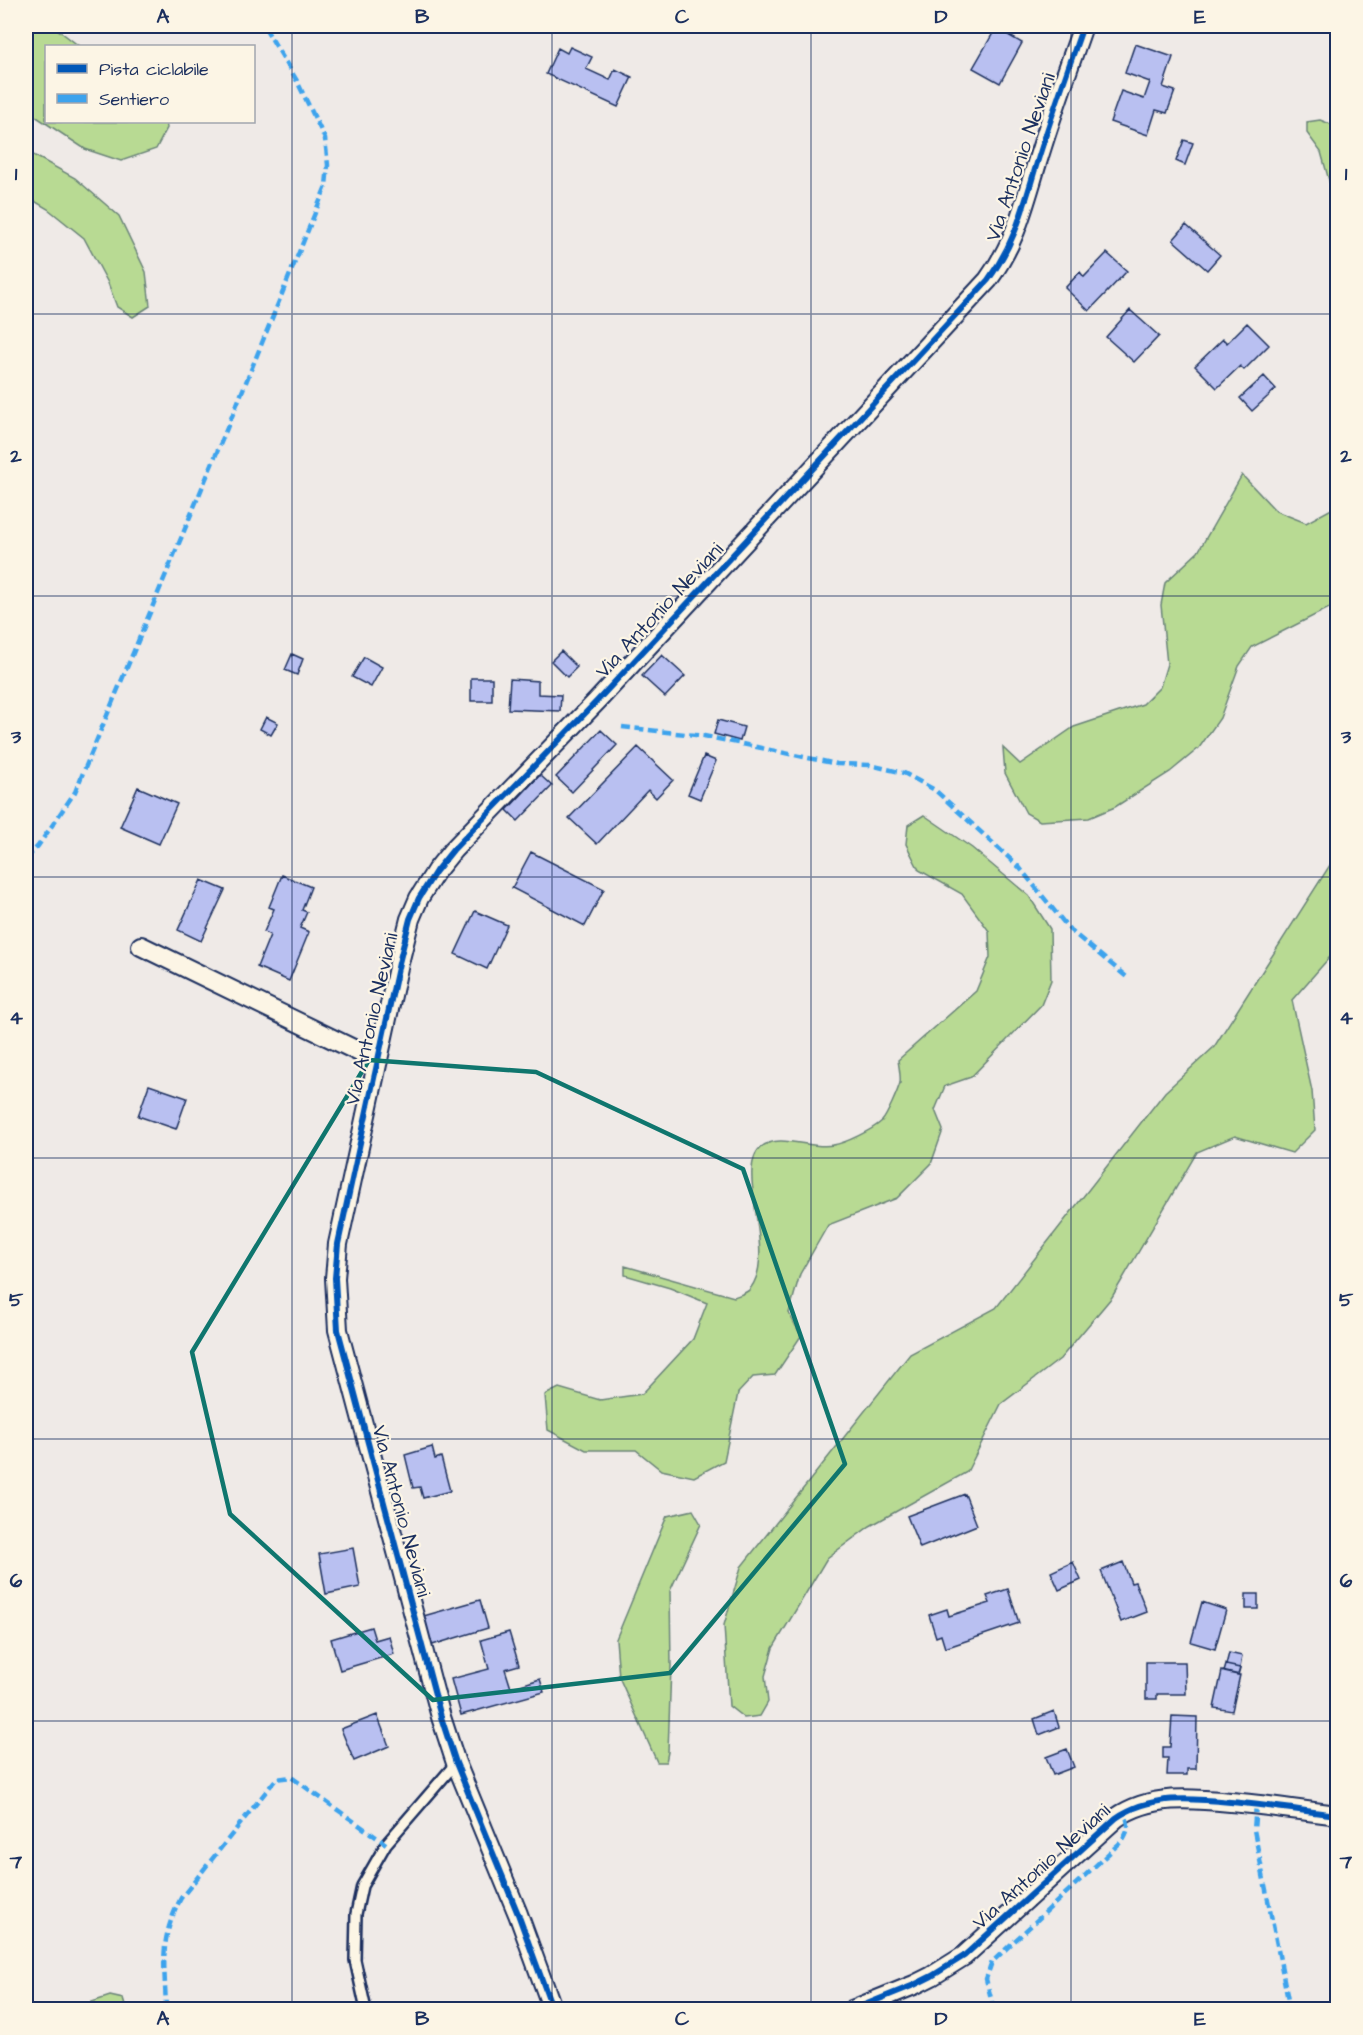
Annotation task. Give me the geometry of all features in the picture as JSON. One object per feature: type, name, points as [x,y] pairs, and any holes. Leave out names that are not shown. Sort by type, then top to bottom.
[{"type":"street","name":"Via Antonio Neviani","points":[[553,2010],[518,1914],[456,1763],[434,1693],[337,1321],[334,1278],[338,1244],[410,920],[419,898],[453,850],[597,701],[966,306],[992,274],[1019,225],[1035,167],[1083,26]]},
{"type":"street","points":[[141,946],[378,1061]]},
{"type":"street","name":"Via Antonio Neviani","points":[[852,2010],[914,1985],[957,1961],[1116,1818],[1132,1809],[1158,1801],[1189,1798],[1338,1815]]},
{"type":"lane","points":[[366,2010],[355,1960],[356,1914],[362,1886],[386,1844],[456,1763]]},
{"type":"highlighted area","points":[[369,1060],[536,1072],[743,1169],[845,1464],[670,1673],[433,1700],[230,1514],[192,1352]]},
{"type":"green space","points":[[26,26],[53,26],[78,45],[45,45],[45,123],[26,110]]},
{"type":"green space","points":[[1320,120],[1333,125],[1337,131],[1337,209],[1321,152],[1307,133],[1307,122]]},
{"type":"green space","points":[[46,123],[166,123],[167,128],[156,149],[121,161],[85,149]]},
{"type":"green space","points":[[26,151],[75,178],[119,216],[146,272],[150,306],[133,317],[117,307],[108,283],[84,238],[48,209],[26,196]]},
{"type":"green space","points":[[1242,475],[1276,511],[1306,523],[1337,506],[1337,604],[1252,647],[1239,666],[1220,718],[1199,748],[1170,772],[1115,807],[1089,818],[1040,821],[1026,813],[1005,773],[1003,748],[1020,764],[1074,727],[1143,704],[1160,687],[1167,664],[1161,605],[1165,583],[1198,552]]},
{"type":"green space","points":[[924,815],[972,848],[1029,896],[1050,929],[1051,980],[1041,1005],[971,1077],[945,1086],[935,1110],[943,1130],[931,1164],[897,1198],[828,1225],[800,1274],[789,1313],[801,1336],[775,1375],[753,1377],[738,1393],[724,1461],[694,1477],[661,1470],[636,1450],[586,1450],[548,1430],[545,1395],[559,1388],[600,1400],[642,1394],[693,1339],[707,1303],[670,1288],[625,1275],[625,1266],[734,1297],[749,1290],[757,1274],[760,1255],[752,1174],[754,1158],[761,1147],[777,1141],[833,1145],[852,1139],[878,1125],[887,1114],[900,1083],[898,1060],[976,991],[990,957],[989,931],[962,894],[919,870],[906,844],[908,825]]},
{"type":"green space","points":[[1337,854],[1337,949],[1292,1000],[1312,1091],[1315,1130],[1292,1153],[1235,1136],[1197,1152],[1112,1297],[1060,1359],[1001,1404],[967,1472],[870,1526],[827,1558],[773,1648],[765,1676],[768,1702],[760,1716],[744,1718],[729,1706],[724,1625],[741,1567],[910,1354],[996,1308],[1165,1092],[1214,1047]]},
{"type":"green space","points":[[693,1510],[701,1524],[670,1591],[671,1666],[668,1752],[666,1762],[657,1762],[619,1677],[616,1639],[667,1516]]},
{"type":"green space","points":[[110,1996],[123,1999],[126,2009],[71,2009]]},
{"type":"building","points":[[996,28],[1022,43],[1000,83],[973,68]]},
{"type":"building","points":[[1135,44],[1173,57],[1163,87],[1175,91],[1167,113],[1156,110],[1148,135],[1110,122],[1121,91],[1144,99],[1150,82],[1125,73]]},
{"type":"building","points":[[570,47],[592,57],[586,69],[610,80],[615,69],[632,77],[618,107],[546,74],[558,48],[567,53]]},
{"type":"building","points":[[1184,140],[1193,143],[1185,165],[1176,161]]},
{"type":"building","points":[[1186,225],[1220,255],[1207,270],[1173,240]]},
{"type":"building","points":[[1107,253],[1127,271],[1089,311],[1065,288],[1080,272],[1084,277]]},
{"type":"building","points":[[1130,310],[1159,336],[1134,362],[1106,337]]},
{"type":"building","points":[[1247,323],[1269,345],[1244,370],[1240,366],[1217,388],[1195,366],[1223,339],[1227,343]]},
{"type":"building","points":[[1264,376],[1276,389],[1252,411],[1240,398]]},
{"type":"building","points":[[561,651],[577,667],[567,677],[551,661]]},
{"type":"building","points":[[292,654],[303,659],[297,675],[285,670]]},
{"type":"building","points":[[662,655],[685,676],[665,697],[642,676]]},
{"type":"building","points":[[364,657],[382,667],[371,687],[352,677]]},
{"type":"building","points":[[471,678],[492,678],[492,701],[471,701]]},
{"type":"building","points":[[510,679],[538,681],[538,694],[561,695],[560,711],[508,709]]},
{"type":"building","points":[[266,717],[278,723],[271,735],[260,729]]},
{"type":"building","points":[[718,720],[744,727],[740,741],[714,734]]},
{"type":"building","points":[[601,730],[617,745],[572,792],[556,777]]},
{"type":"building","points":[[638,747],[673,780],[656,798],[648,790],[597,844],[569,818]]},
{"type":"building","points":[[704,756],[716,761],[700,799],[688,794]]},
{"type":"building","points":[[540,775],[552,786],[518,821],[507,810]]},
{"type":"building","points":[[138,787],[177,804],[159,844],[120,827]]},
{"type":"building","points":[[531,852],[604,889],[585,926],[512,888]]},
{"type":"building","points":[[282,875],[311,887],[302,910],[307,912],[300,928],[309,932],[289,981],[257,967],[270,935],[264,932],[274,909],[269,907]]},
{"type":"building","points":[[201,880],[225,890],[201,941],[178,930]]},
{"type":"building","points":[[475,911],[507,925],[487,969],[455,954]]},
{"type":"building","points":[[149,1085],[187,1098],[176,1129],[138,1116]]},
{"type":"building","points":[[432,1447],[435,1459],[441,1457],[450,1491],[423,1498],[420,1487],[413,1488],[405,1455]]},
{"type":"building","points":[[965,1494],[977,1525],[920,1548],[907,1516]]},
{"type":"building","points":[[353,1548],[360,1587],[326,1594],[319,1554]]},
{"type":"building","points":[[1073,1562],[1081,1580],[1059,1590],[1051,1572]]},
{"type":"building","points":[[1123,1562],[1131,1583],[1135,1582],[1147,1612],[1121,1622],[1101,1571]]},
{"type":"building","points":[[1008,1589],[1019,1623],[945,1648],[941,1635],[936,1637],[929,1615],[947,1609],[949,1616],[990,1603],[987,1596]]},
{"type":"building","points":[[1246,1594],[1258,1594],[1258,1609],[1246,1609]]},
{"type":"building","points":[[480,1600],[488,1628],[429,1646],[420,1617]]},
{"type":"building","points":[[1202,1602],[1226,1610],[1215,1649],[1191,1642]]},
{"type":"building","points":[[371,1627],[375,1640],[389,1636],[394,1654],[340,1670],[331,1639]]},
{"type":"building","points":[[509,1632],[519,1665],[505,1669],[511,1688],[540,1679],[544,1692],[461,1715],[451,1679],[489,1669],[481,1640]]},
{"type":"building","points":[[1229,1653],[1242,1656],[1240,1668],[1226,1665]]},
{"type":"building","points":[[1146,1662],[1185,1662],[1186,1694],[1157,1694],[1157,1699],[1146,1699]]},
{"type":"building","points":[[1226,1665],[1240,1668],[1238,1675],[1224,1672]]},
{"type":"building","points":[[1222,1671],[1240,1675],[1232,1711],[1214,1708]]},
{"type":"building","points":[[1054,1711],[1059,1727],[1039,1735],[1034,1719]]},
{"type":"building","points":[[377,1715],[389,1746],[354,1761],[341,1729]]},
{"type":"building","points":[[1172,1716],[1197,1717],[1196,1769],[1187,1769],[1187,1775],[1167,1775],[1168,1758],[1163,1758],[1163,1747],[1170,1747]]},
{"type":"building","points":[[1067,1749],[1074,1767],[1053,1775],[1046,1757]]},
{"type":"marked path","points":[[26,859],[38,846],[75,792],[326,186],[328,165],[325,139],[297,81],[264,26]]},
{"type":"marked path","points":[[622,727],[704,736],[837,764],[870,765],[904,773],[935,790],[1019,867],[1070,930],[1128,978]]},
{"type":"marked path","points":[[166,2010],[164,1953],[169,1927],[181,1898],[276,1779],[291,1777],[386,1844]]},
{"type":"marked path","points":[[1256,1804],[1254,1830],[1290,2010]]},
{"type":"marked path","points":[[994,2010],[986,1979],[992,1962],[1122,1841],[1128,1827],[1124,1812]]},
{"type":"cycle path","points":[[553,2010],[518,1914],[456,1763],[441,1717],[338,1330],[335,1278],[338,1244],[410,919],[419,898],[453,850],[597,701],[988,280],[1012,239],[1083,26]]},
{"type":"cycle path","points":[[852,2010],[914,1985],[964,1956],[1116,1818],[1131,1810],[1161,1801],[1193,1799],[1338,1815]]}]
